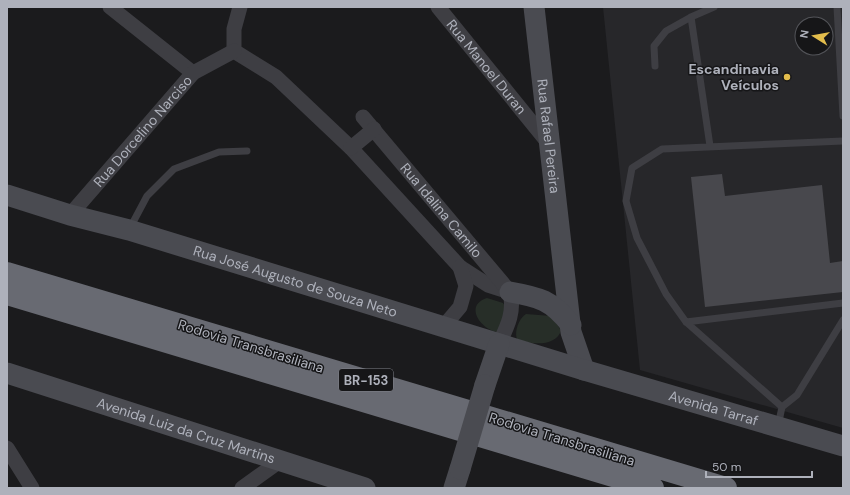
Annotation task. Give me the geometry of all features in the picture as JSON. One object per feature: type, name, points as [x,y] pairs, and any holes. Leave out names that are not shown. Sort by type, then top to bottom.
[{"type":"highway","name":"Rodovia Transbrasiliana","points":[[7,272],[726,488]]},
{"type":"highway","name":"Rodovia Transbrasiliana","points":[[7,294],[653,488]]},
{"type":"main road","name":"Rua Rafael Pereira","points":[[534,7],[572,339],[584,370]]},
{"type":"main road","name":"Rua José Augusto de Souza Neto","points":[[7,195],[70,215],[129,230],[584,370]]},
{"type":"main road","name":"Rua Rafael Pereira","points":[[538,297],[551,290],[556,284],[564,265]]},
{"type":"main road","name":"Rua Idalina Camilo","points":[[510,292],[538,297],[556,308],[571,325]]},
{"type":"main road","points":[[457,479],[499,344]]},
{"type":"main road","name":"Avenida Tarraf","points":[[584,370],[843,446]]},
{"type":"main road","name":"Avenida Luiz da Cruz Martins","points":[[7,373],[366,488]]},
{"type":"street","name":"Rua Dorcelino Narciso","points":[[70,215],[193,73],[110,7]]},
{"type":"street","points":[[193,73],[234,51],[234,29],[240,7]]},
{"type":"street","name":"Rua Manoel Duran","points":[[438,7],[550,145]]},
{"type":"street","name":"Rua Idalina Camilo","points":[[234,51],[276,77],[351,148],[460,267],[488,285],[510,292]]},
{"type":"street","name":"Rua Idalina Camilo","points":[[363,117],[510,292]]},
{"type":"street","points":[[351,148],[374,129]]},
{"type":"street","name":"Rua Idalina Camilo","points":[[443,327],[460,307],[466,286],[460,267]]},
{"type":"street","points":[[499,344],[510,321],[512,307],[510,292]]},
{"type":"street","points":[[7,448],[32,488]]},
{"type":"street","points":[[242,488],[280,461]]},
{"type":"lane","points":[[655,66],[654,46],[666,31],[691,17],[714,7]]},
{"type":"lane","points":[[837,7],[843,116]]},
{"type":"lane","points":[[691,17],[710,146]]},
{"type":"lane","points":[[782,407],[686,322],[666,294],[637,238],[626,201],[632,168],[662,149],[843,141]]},
{"type":"lane","points":[[129,230],[147,196],[174,169],[219,152],[247,151]]},
{"type":"lane","points":[[686,322],[843,303]]},
{"type":"lane","points":[[778,427],[782,407],[797,395],[843,320]]},
{"type":"shaded area","points":[[603,7],[843,7],[843,428],[640,370]]},
{"type":"shaded area","points":[[487,298],[503,303],[508,310],[497,332],[491,330],[480,322],[477,316],[476,306],[480,301]]},
{"type":"shaded area","points":[[526,314],[551,316],[561,330],[558,336],[549,342],[542,343],[529,343],[517,339],[516,333],[518,325],[523,316]]},
{"type":"building","points":[[722,174],[725,196],[822,185],[830,263],[843,261],[843,292],[705,307],[691,177]]},
{"type":"place","name":"Escandinavia Veículos","points":[[787,77]]}]
